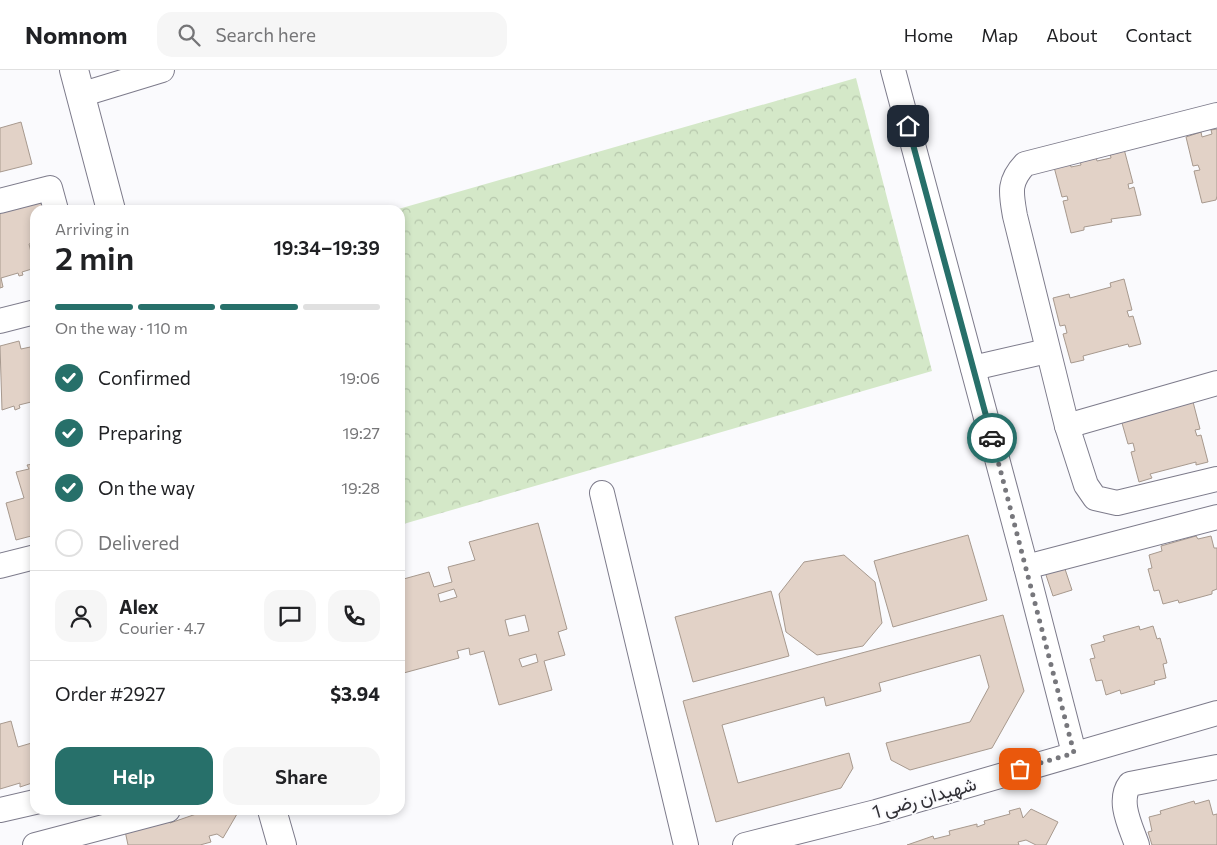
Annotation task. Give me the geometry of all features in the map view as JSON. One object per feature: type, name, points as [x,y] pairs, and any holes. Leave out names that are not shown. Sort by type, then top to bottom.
[{"type":"street","points":[[110,205],[77,83],[162,70]]},
{"type":"street","points":[[894,70],[1074,753]]},
{"type":"street","points":[[1217,115],[1025,164],[1014,176],[1012,191],[1015,216],[1047,351],[1086,485],[1095,498],[1105,502],[1116,503],[1217,479]]},
{"type":"street","points":[[0,201],[50,188],[55,205]]},
{"type":"street","points":[[0,321],[30,313]]},
{"type":"street","points":[[974,368],[1047,351]]},
{"type":"street","points":[[1068,426],[1217,383]]},
{"type":"street","points":[[602,493],[686,845]]},
{"type":"street","points":[[1026,567],[1217,516]]},
{"type":"street","points":[[0,566],[30,558]]},
{"type":"street","name":"شهیدان رضی 1","points":[[745,845],[876,812],[1217,713]]},
{"type":"street","points":[[1137,845],[1124,801],[1124,791],[1130,784],[1217,767]]},
{"type":"street","points":[[0,810],[30,803]]},
{"type":"street","points":[[34,845],[107,836],[156,815]]},
{"type":"street","points":[[273,815],[282,845]]},
{"type":"green space","points":[[856,78],[932,371],[405,524],[405,207]]},
{"type":"building","points":[[21,122],[32,164],[0,172],[0,128]]},
{"type":"building","points":[[1217,129],[1217,196],[1216,200],[1202,203],[1194,171],[1200,170],[1198,165],[1193,166],[1186,137],[1201,132],[1202,137],[1212,134],[1211,130]]},
{"type":"building","points":[[1124,149],[1133,183],[1128,184],[1129,189],[1134,187],[1141,215],[1111,219],[1112,222],[1084,227],[1084,230],[1071,233],[1063,201],[1068,200],[1067,196],[1062,197],[1054,167],[1070,163],[1071,167],[1081,165],[1080,161],[1096,157],[1097,161],[1111,158],[1110,153]]},
{"type":"building","points":[[39,197],[41,205],[30,205],[30,270],[22,272],[23,275],[19,276],[18,273],[1,278],[3,287],[0,288],[0,212]]},
{"type":"building","points":[[1124,279],[1132,310],[1127,311],[1129,317],[1133,316],[1141,344],[1129,347],[1128,344],[1083,356],[1084,360],[1071,363],[1063,334],[1067,333],[1065,325],[1060,326],[1053,298],[1069,294],[1070,298],[1111,287],[1110,283]]},
{"type":"building","points":[[19,341],[21,349],[30,347],[30,402],[19,405],[20,408],[15,410],[14,406],[2,410],[0,346]]},
{"type":"building","points":[[1192,398],[1200,429],[1195,430],[1197,436],[1201,435],[1208,462],[1196,465],[1196,462],[1150,474],[1152,478],[1139,482],[1131,452],[1135,451],[1133,443],[1128,444],[1120,416]]},
{"type":"building","points":[[30,464],[30,536],[16,540],[6,503],[24,498],[16,472],[29,469],[27,465]]},
{"type":"building","points":[[538,523],[567,629],[558,632],[565,655],[544,661],[552,690],[499,705],[484,651],[470,655],[469,648],[457,651],[459,658],[405,673],[405,579],[429,572],[434,587],[452,582],[448,567],[475,560],[469,542]],"holes":[[[454,589],[457,597],[440,602],[438,594]],[[525,615],[529,631],[509,636],[505,620]],[[536,654],[538,662],[522,667],[519,659]]]},
{"type":"building","points":[[968,535],[987,600],[893,627],[874,561]]},
{"type":"building","points":[[1196,536],[1198,539],[1211,536],[1214,548],[1217,548],[1217,589],[1212,591],[1212,594],[1179,603],[1178,600],[1163,604],[1159,590],[1154,591],[1148,569],[1152,568],[1149,555],[1162,551],[1161,546]]},
{"type":"building","points":[[844,555],[875,582],[882,623],[863,646],[817,655],[786,632],[779,594],[804,562]]},
{"type":"building","points":[[1064,566],[1072,590],[1053,596],[1045,572]]},
{"type":"building","points":[[771,591],[789,656],[693,682],[675,617]]},
{"type":"building","points":[[1003,615],[1024,691],[992,748],[910,770],[891,760],[886,743],[970,722],[989,687],[980,655],[879,683],[881,691],[826,706],[824,697],[722,725],[738,783],[849,753],[853,768],[841,788],[716,822],[683,701]]},
{"type":"building","points":[[1139,626],[1140,630],[1153,626],[1157,639],[1160,638],[1167,663],[1163,664],[1166,678],[1154,681],[1155,684],[1121,694],[1120,690],[1106,695],[1102,680],[1096,681],[1090,659],[1095,658],[1091,645],[1105,641],[1103,636]]},
{"type":"building","points":[[11,721],[18,747],[30,743],[30,784],[20,787],[20,783],[0,789],[0,724]]},
{"type":"building","points":[[1209,800],[1213,815],[1217,814],[1217,845],[1152,845],[1148,832],[1152,831],[1149,817],[1161,814],[1160,811],[1194,801],[1195,804]]},
{"type":"building","points":[[1020,808],[1023,818],[1031,809],[1058,822],[1046,845],[1036,845],[1026,840],[1018,842],[1019,845],[907,845],[933,836],[934,839],[950,835],[949,831],[977,824],[977,827],[985,824],[984,821],[1010,814],[1009,811]]},
{"type":"building","points":[[163,815],[167,815],[170,823],[193,815],[236,815],[223,838],[217,834],[209,836],[211,842],[200,845],[128,845],[124,826]]},
{"type":"way so far","points":[[992,438],[1074,753],[1020,769]]},
{"type":"route","points":[[908,126],[992,438]]}]
